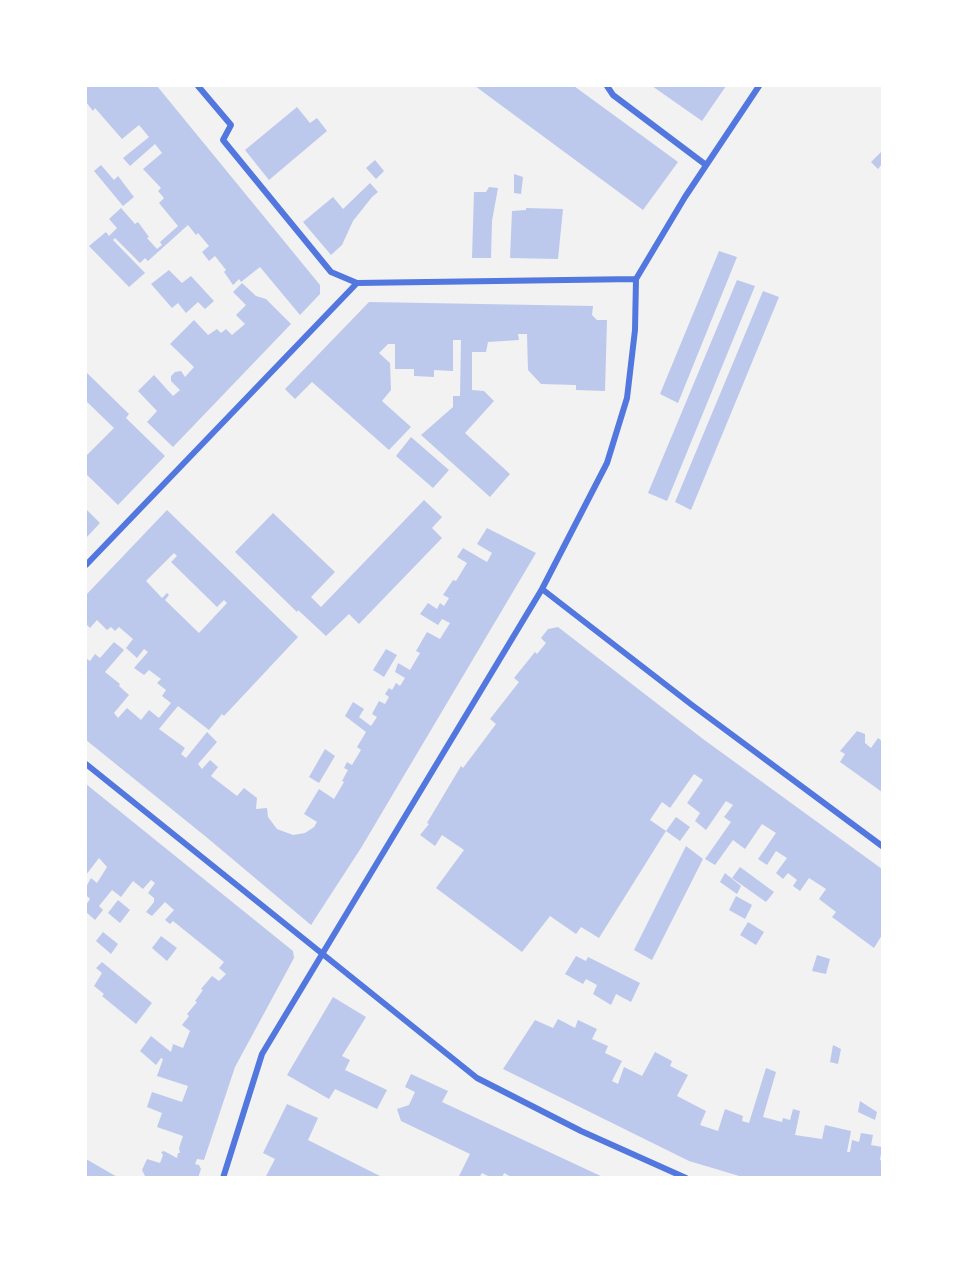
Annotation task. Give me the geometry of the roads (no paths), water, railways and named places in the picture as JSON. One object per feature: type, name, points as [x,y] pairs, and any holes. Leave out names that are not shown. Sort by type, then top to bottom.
[{"type":"street","points":[[198,86],[231,125],[223,140],[331,272],[357,283],[636,279]]},
{"type":"street","points":[[607,86],[613,95],[706,165]]},
{"type":"street","points":[[223,1178],[262,1054],[542,589],[607,463],[627,398],[635,330],[636,279],[706,165],[759,86]]},
{"type":"street","points":[[86,565],[357,283]]},
{"type":"street","points":[[542,589],[692,705],[882,846]]},
{"type":"street","points":[[86,764],[477,1078],[581,1131],[686,1178]]}]
